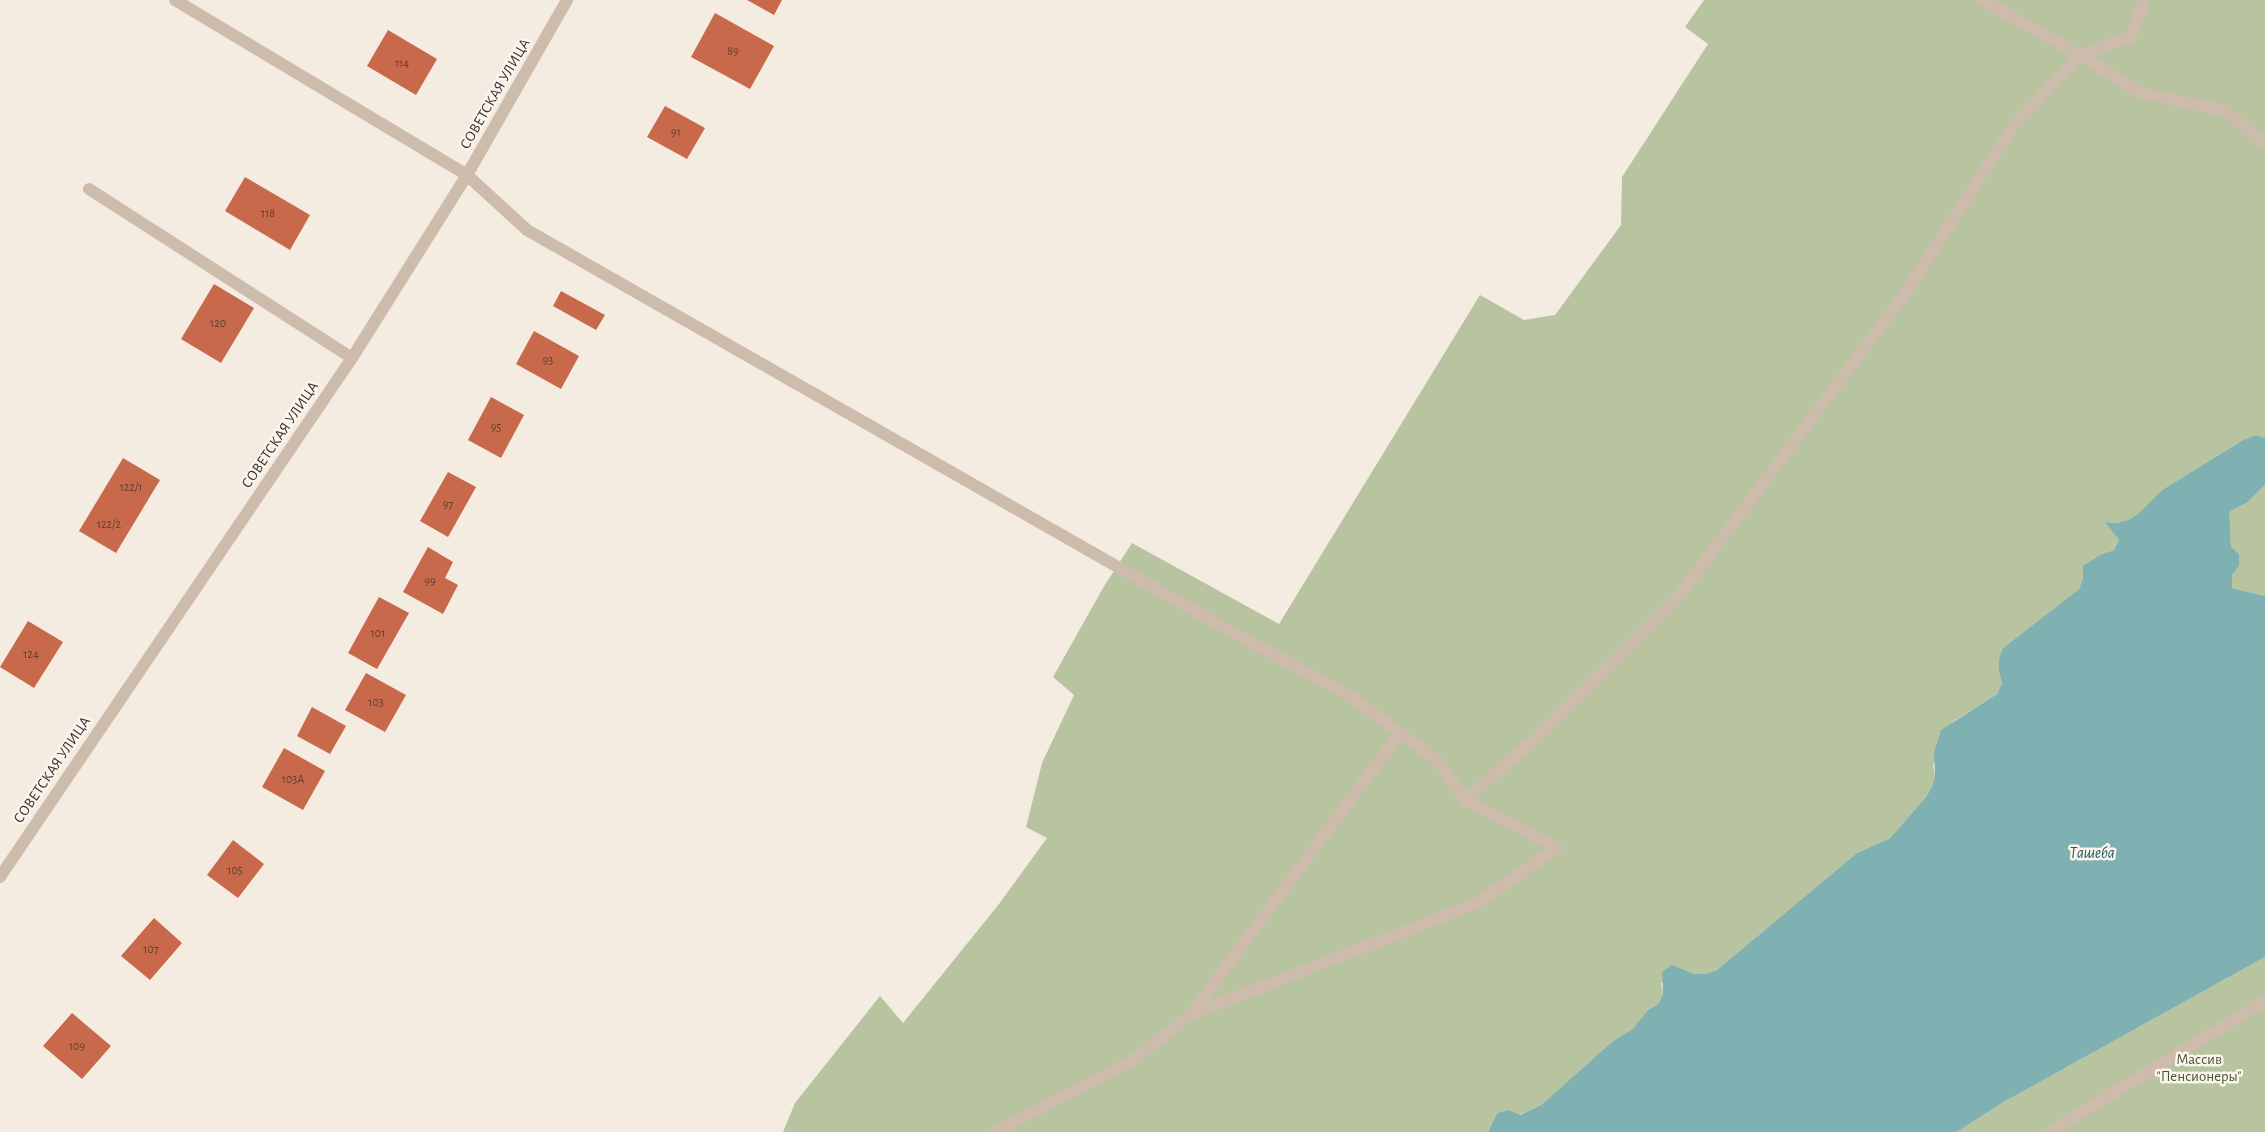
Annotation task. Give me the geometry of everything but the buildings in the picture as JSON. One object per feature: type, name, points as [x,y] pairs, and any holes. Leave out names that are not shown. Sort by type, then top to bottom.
[{"type":"street","points":[[175,0],[467,175],[527,230],[1214,622],[1347,694],[1437,760],[1465,800],[1557,848],[1477,903],[1190,1015]]},
{"type":"street","name":"СОВЕТСКАЯ УЛИЦА","points":[[0,877],[352,358],[467,175],[567,0]]},
{"type":"street","points":[[1982,0],[2080,54],[2138,92],[2226,111],[2265,145]]},
{"type":"street","points":[[1465,800],[1546,728],[1675,601],[1904,295],[2014,125],[2080,54],[2131,37],[2144,0]]},
{"type":"street","points":[[88,189],[352,358]]},
{"type":"street","points":[[995,1132],[1132,1061],[1190,1015],[1400,733]]},
{"type":"street","points":[[2049,1132],[2265,1001]]},
{"type":"green space","points":[[1704,0],[2265,0],[2265,438],[2256,435],[2243,440],[2162,490],[2138,514],[2128,520],[2117,523],[2106,522],[2119,540],[2114,550],[2102,554],[2083,578],[2079,589],[2003,648],[1999,671],[2002,683],[1997,694],[1951,723],[1933,765],[1935,776],[1932,787],[1926,797],[1890,838],[1857,853],[1717,970],[1706,974],[1694,974],[1683,970],[1661,983],[1663,994],[1658,1004],[1648,1010],[1634,1029],[1613,1041],[1541,1105],[1519,1115],[1508,1110],[1497,1113],[1488,1132],[783,1132],[795,1103],[880,996],[903,1023],[999,904],[1047,838],[1026,827],[1042,763],[1074,695],[1053,677],[1103,588],[1132,543],[1279,624],[1480,295],[1524,320],[1555,315],[1621,225],[1622,177],[1708,44],[1685,27]]},
{"type":"green space","points":[[2265,485],[2265,596],[2232,588],[2232,575],[2239,566],[2239,554],[2231,546],[2228,512],[2248,502]]},
{"type":"green space","name":"Массив \"Пенсионеры\"","points":[[2265,957],[2265,1132],[1957,1132],[2002,1103]]},
{"type":"water","name":"Ташеба","points":[[2256,435],[2265,438],[2265,485],[2248,502],[2229,512],[2231,546],[2239,554],[2239,566],[2232,575],[2232,588],[2265,596],[2265,957],[2002,1103],[1957,1132],[1488,1132],[1497,1113],[1508,1110],[1520,1115],[1541,1105],[1613,1041],[1633,1029],[1648,1010],[1658,1004],[1663,994],[1662,972],[1672,965],[1694,974],[1706,974],[1717,970],[1857,853],[1890,838],[1926,797],[1932,787],[1935,776],[1934,753],[1941,730],[1997,694],[2002,683],[1999,659],[2003,648],[2079,589],[2083,578],[2083,566],[2102,554],[2114,550],[2119,540],[2105,522],[2117,523],[2128,520],[2138,514],[2162,490],[2243,440]]}]
